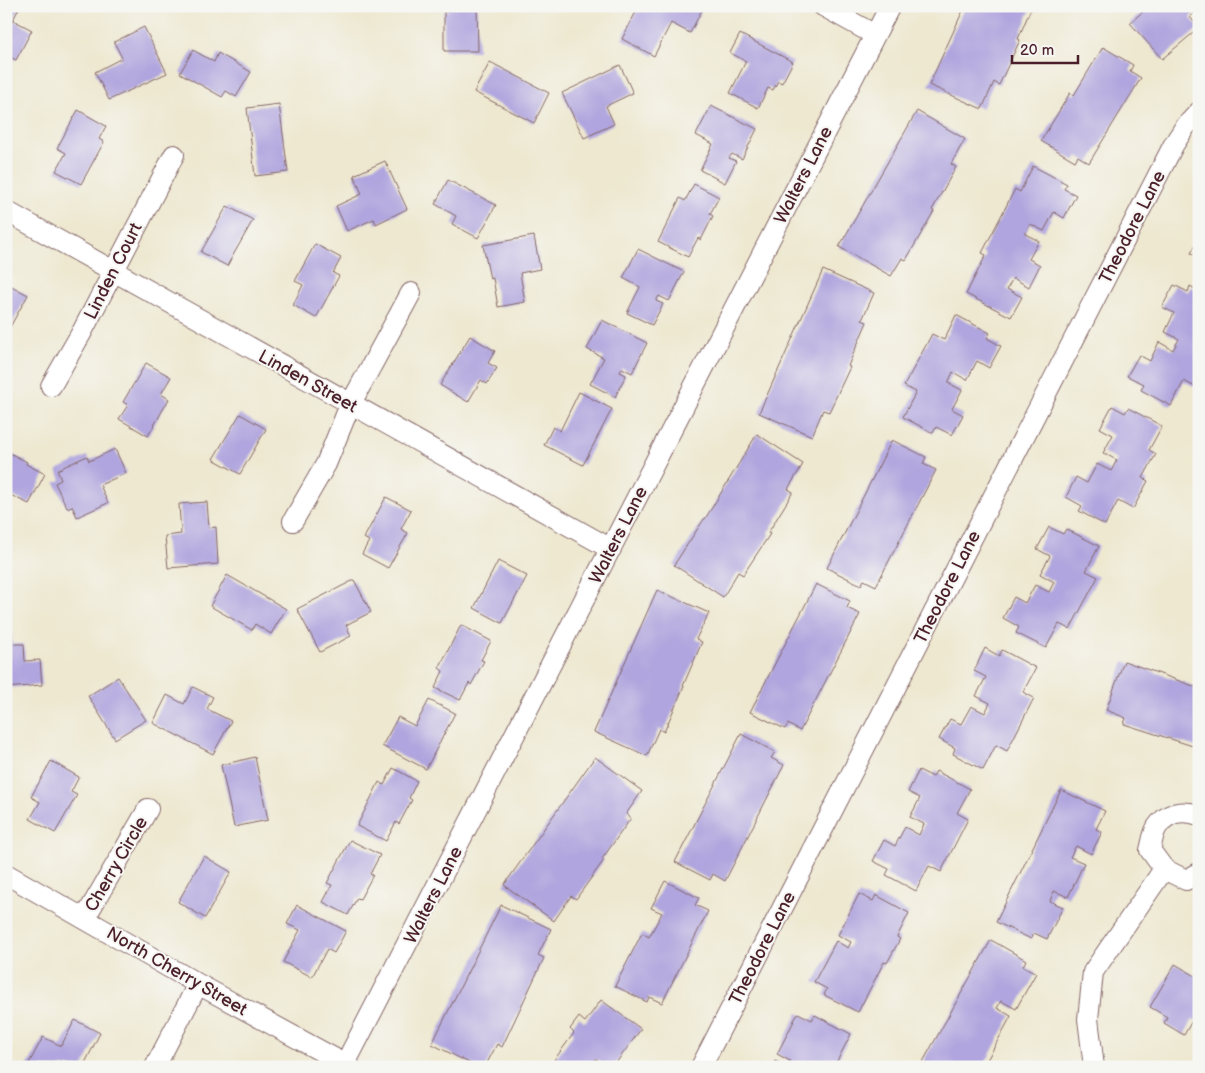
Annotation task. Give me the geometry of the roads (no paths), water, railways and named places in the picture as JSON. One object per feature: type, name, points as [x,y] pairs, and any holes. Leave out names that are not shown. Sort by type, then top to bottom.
[{"type":"street","points":[[823,6],[875,35]]},
{"type":"street","name":"Walters Lane","points":[[347,1066],[890,6]]},
{"type":"street","name":"Theodore Lane","points":[[701,1067],[1174,144],[1185,127],[1199,112]]},
{"type":"street","name":"Linden Court","points":[[51,386],[82,332],[112,271],[174,155]]},
{"type":"street","name":"Linden Street","points":[[6,211],[611,550]]},
{"type":"street","points":[[293,521],[326,464],[350,405],[411,293]]},
{"type":"street","name":"Cherry Circle","points":[[85,918],[148,809]]},
{"type":"street","points":[[1199,815],[1186,811],[1170,815],[1156,828],[1150,850],[1164,869],[1186,880],[1199,873]]},
{"type":"street","points":[[1094,1067],[1088,1019],[1093,972],[1164,869]]},
{"type":"street","name":"North Cherry Street","points":[[6,874],[198,984],[347,1066]]},
{"type":"street","points":[[155,1067],[198,984]]}]
